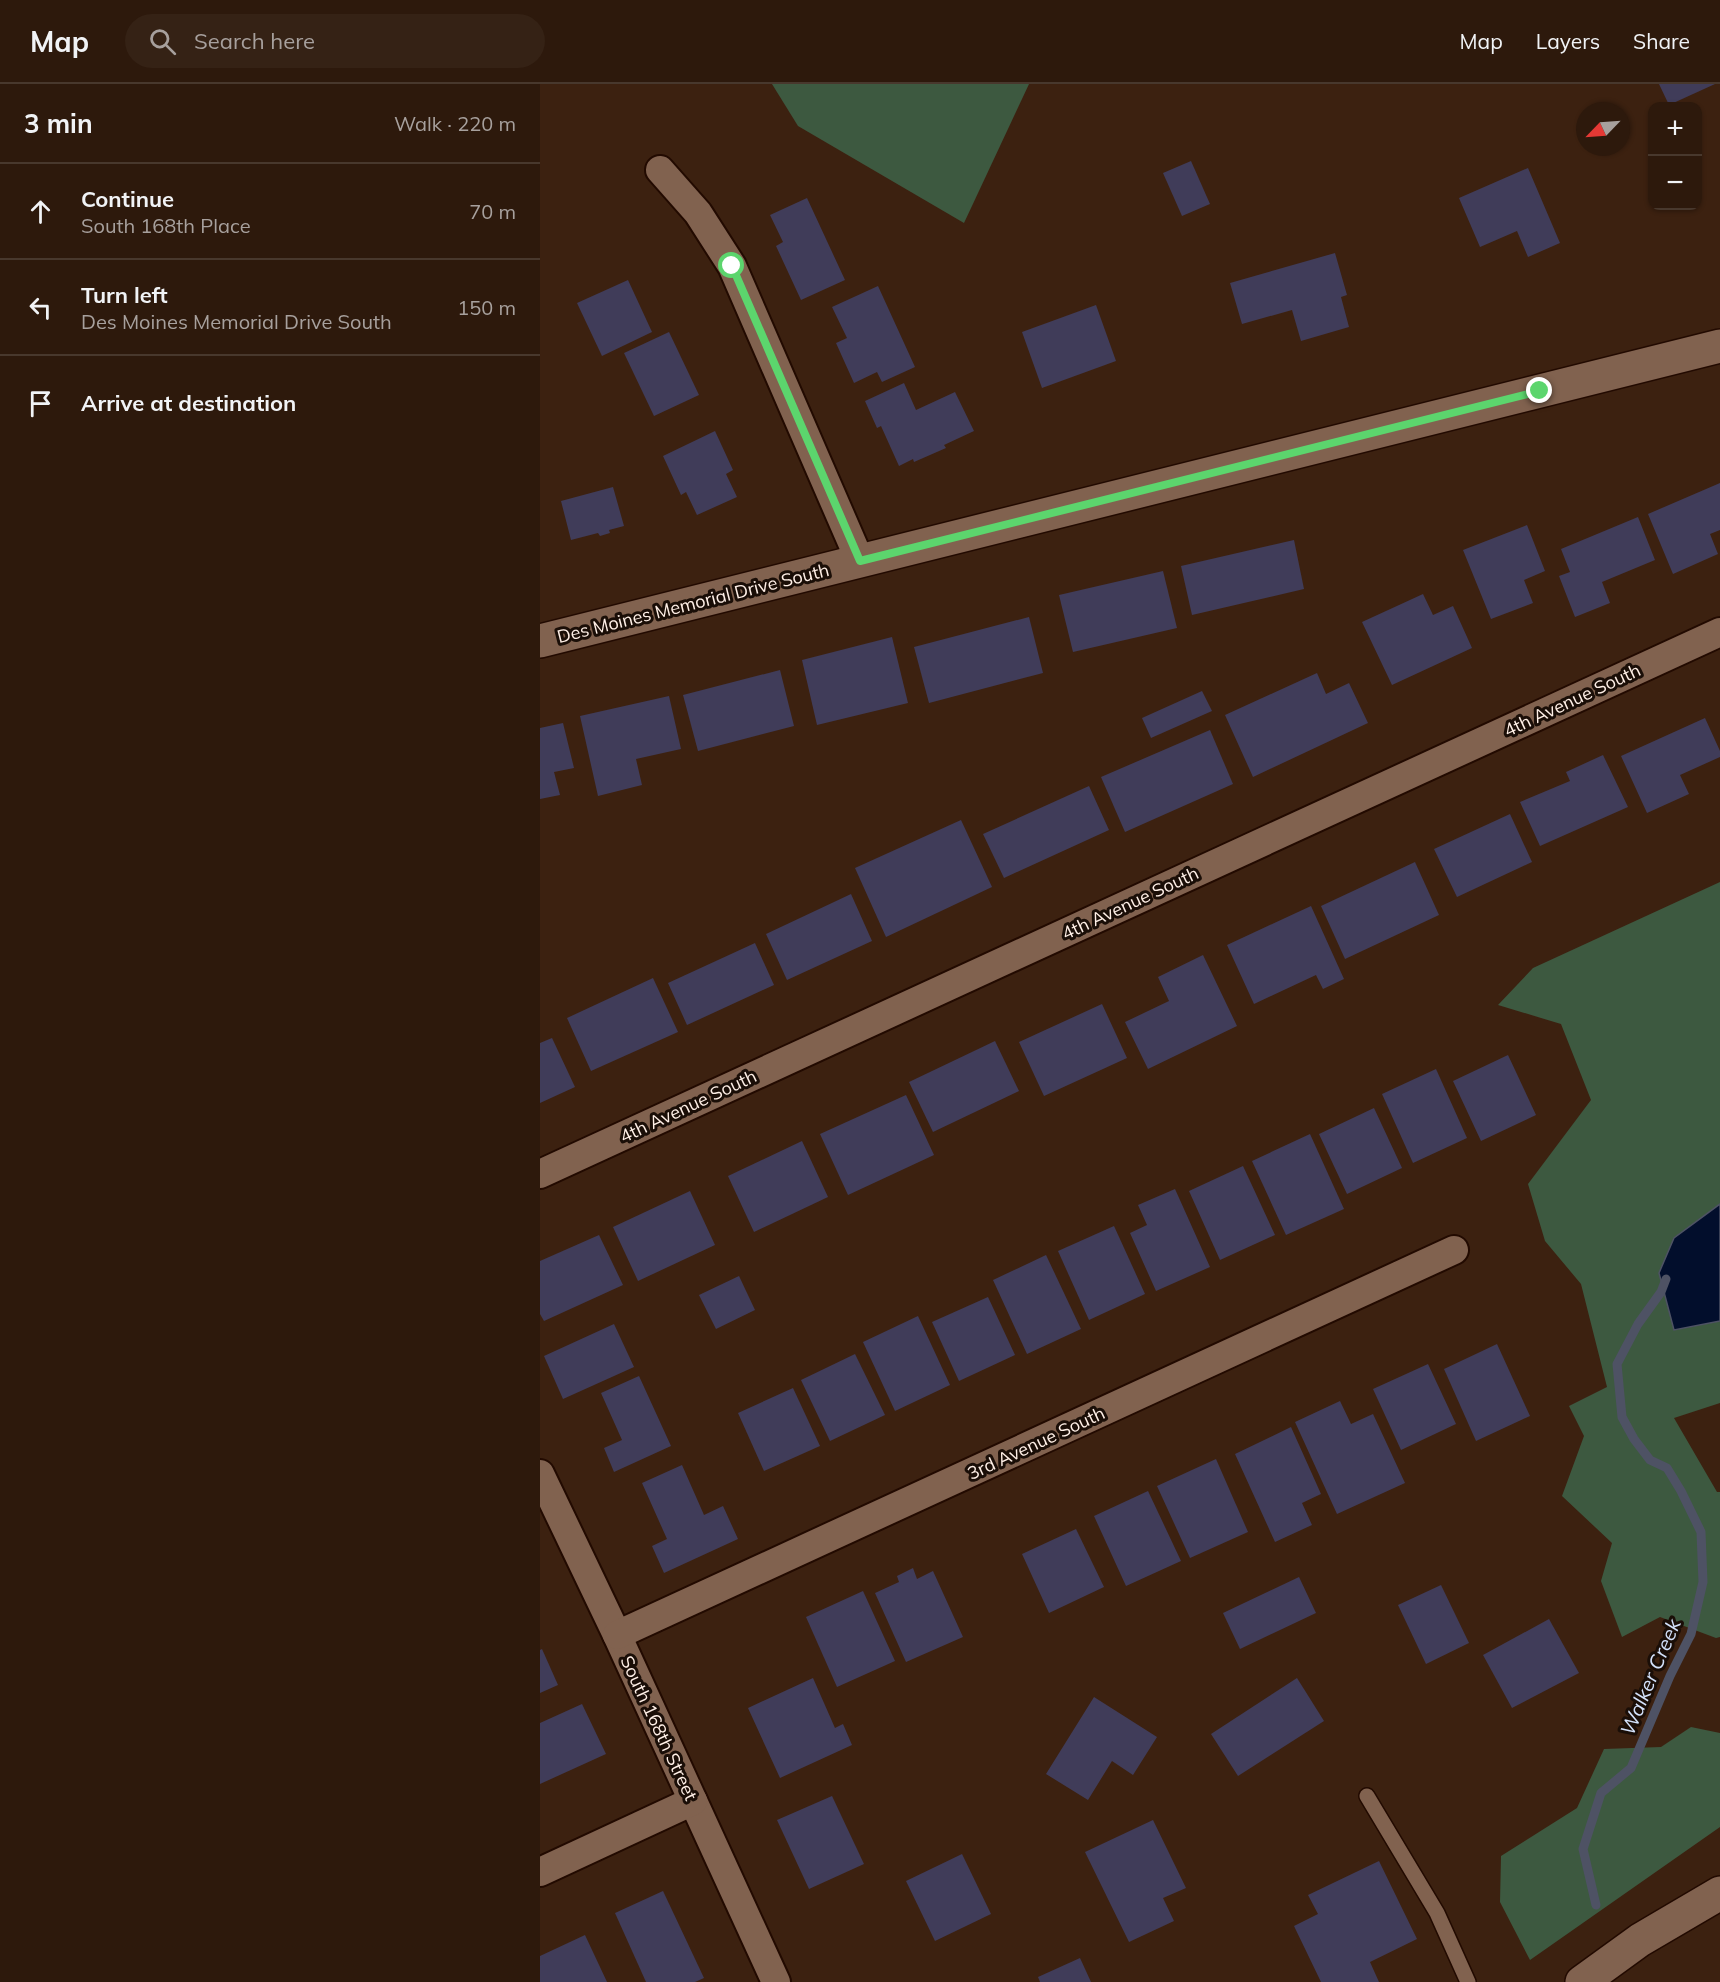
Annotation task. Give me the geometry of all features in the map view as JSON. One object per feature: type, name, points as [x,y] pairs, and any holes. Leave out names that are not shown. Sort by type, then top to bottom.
[{"type":"main road","name":"Des Moines Memorial Drive South","points":[[540,641],[1720,346]]},
{"type":"main road","points":[[1582,1982],[1640,1940],[1720,1893]]},
{"type":"street","points":[[660,170],[698,213],[732,266],[860,561]]},
{"type":"street","name":"4th Avenue South","points":[[540,1174],[1720,632]]},
{"type":"street","name":"3rd Avenue South","points":[[616,1635],[1455,1250]]},
{"type":"street","name":"South 168th Street","points":[[540,1474],[776,1982]]},
{"type":"street","points":[[540,1872],[693,1801]]},
{"type":"lane","points":[[1367,1796],[1437,1913],[1468,1982]]},
{"type":"green space","points":[[772,84],[1029,84],[964,223],[798,126]]},
{"type":"green space","points":[[1720,882],[1720,1403],[1674,1418],[1717,1492],[1720,1492],[1720,1637],[1716,1638],[1660,1617],[1622,1637],[1601,1581],[1612,1543],[1562,1496],[1584,1436],[1569,1406],[1607,1387],[1581,1284],[1545,1241],[1528,1184],[1591,1100],[1561,1024],[1498,1005],[1533,968]]},
{"type":"green space","points":[[1691,1727],[1720,1733],[1720,1827],[1530,1960],[1500,1902],[1501,1856],[1577,1808],[1604,1749],[1661,1747]]},
{"type":"water","points":[[1720,1204],[1720,1321],[1674,1330],[1659,1273],[1674,1238]]},
{"type":"building","points":[[1659,84],[1715,84],[1676,102],[1668,102]]},
{"type":"building","points":[[1191,161],[1210,204],[1182,216],[1163,173]]},
{"type":"building","points":[[1528,168],[1560,243],[1528,257],[1517,231],[1480,247],[1459,198]]},
{"type":"building","points":[[807,198],[845,280],[801,300],[776,246],[783,242],[770,215]]},
{"type":"building","points":[[1335,253],[1347,295],[1341,297],[1349,327],[1301,341],[1292,310],[1242,324],[1230,283]]},
{"type":"building","points":[[628,280],[652,332],[602,356],[577,303]]},
{"type":"building","points":[[878,286],[915,367],[882,382],[877,372],[854,383],[836,343],[847,338],[832,307]]},
{"type":"building","points":[[1096,305],[1116,361],[1042,388],[1022,332]]},
{"type":"building","points":[[669,332],[699,395],[654,416],[624,353]]},
{"type":"building","points":[[904,383],[916,410],[955,392],[974,431],[944,445],[946,448],[899,466],[881,426],[877,428],[865,401]]},
{"type":"building","points":[[715,431],[733,470],[726,474],[737,497],[697,515],[686,492],[681,495],[663,456]]},
{"type":"building","points":[[1720,483],[1720,530],[1710,534],[1718,554],[1673,574],[1648,514]]},
{"type":"building","points":[[613,487],[624,526],[609,530],[610,533],[600,536],[598,533],[571,540],[561,501]]},
{"type":"building","points":[[1638,517],[1655,560],[1602,582],[1610,603],[1575,617],[1559,576],[1570,572],[1561,549]]},
{"type":"building","points":[[1527,525],[1545,571],[1524,580],[1533,603],[1491,619],[1463,550]]},
{"type":"building","points":[[1294,540],[1304,589],[1192,615],[1181,566]]},
{"type":"building","points":[[1163,571],[1177,628],[1073,652],[1059,595]]},
{"type":"building","points":[[1423,594],[1433,615],[1453,606],[1472,648],[1392,685],[1362,622]]},
{"type":"building","points":[[1029,617],[1043,673],[929,703],[914,647]]},
{"type":"building","points":[[892,637],[908,703],[817,725],[802,660]]},
{"type":"building","points":[[780,670],[794,726],[698,751],[683,695]]},
{"type":"building","points":[[1317,673],[1326,694],[1349,683],[1368,723],[1253,777],[1225,715]]},
{"type":"building","points":[[1202,691],[1212,711],[1151,738],[1142,718]]},
{"type":"building","points":[[669,696],[681,749],[636,759],[642,785],[598,796],[580,716]]},
{"type":"building","points":[[1705,718],[1720,751],[1720,757],[1680,775],[1689,794],[1647,813],[1621,756]]},
{"type":"building","points":[[563,723],[574,768],[554,772],[560,795],[540,799],[540,728]]},
{"type":"building","points":[[1210,730],[1233,784],[1125,832],[1101,777]]},
{"type":"building","points":[[1603,755],[1628,807],[1540,846],[1520,802],[1570,781],[1566,772]]},
{"type":"building","points":[[1089,786],[1109,830],[1004,878],[983,834]]},
{"type":"building","points":[[1510,814],[1532,862],[1457,897],[1434,849]]},
{"type":"building","points":[[961,820],[992,887],[886,937],[855,868]]},
{"type":"building","points":[[1415,862],[1439,915],[1345,959],[1321,906]]},
{"type":"building","points":[[851,894],[872,941],[787,980],[766,934]]},
{"type":"building","points":[[1311,906],[1344,979],[1323,989],[1316,975],[1254,1004],[1227,945]]},
{"type":"building","points":[[755,943],[774,985],[687,1025],[668,983]]},
{"type":"building","points":[[1203,955],[1237,1026],[1148,1069],[1125,1022],[1169,1001],[1158,977]]},
{"type":"building","points":[[653,978],[678,1032],[591,1071],[567,1018]]},
{"type":"building","points":[[1102,1004],[1127,1058],[1044,1096],[1019,1042]]},
{"type":"building","points":[[552,1038],[575,1087],[540,1103],[540,1043]]},
{"type":"building","points":[[995,1041],[1019,1091],[933,1132],[909,1082]]},
{"type":"building","points":[[1508,1055],[1536,1115],[1481,1141],[1453,1081]]},
{"type":"building","points":[[1436,1069],[1467,1138],[1413,1163],[1382,1094]]},
{"type":"building","points":[[906,1095],[934,1155],[848,1195],[820,1134]]},
{"type":"building","points":[[1374,1108],[1402,1168],[1347,1194],[1319,1134]]},
{"type":"building","points":[[1310,1134],[1344,1209],[1286,1235],[1252,1161]]},
{"type":"building","points":[[802,1141],[828,1197],[754,1232],[728,1176]]},
{"type":"building","points":[[1243,1166],[1275,1235],[1220,1260],[1189,1191]]},
{"type":"building","points":[[1175,1189],[1210,1267],[1156,1291],[1130,1233],[1147,1225],[1138,1205]]},
{"type":"building","points":[[690,1191],[715,1245],[638,1281],[613,1227]]},
{"type":"building","points":[[1114,1226],[1145,1294],[1089,1320],[1058,1251]]},
{"type":"building","points":[[599,1235],[623,1285],[544,1321],[540,1314],[540,1261]]},
{"type":"building","points":[[1046,1255],[1081,1329],[1027,1354],[993,1280]]},
{"type":"building","points":[[739,1276],[755,1310],[716,1329],[699,1295]]},
{"type":"building","points":[[988,1297],[1015,1355],[959,1381],[932,1322]]},
{"type":"building","points":[[918,1316],[950,1385],[895,1411],[863,1342]]},
{"type":"building","points":[[614,1324],[634,1367],[563,1399],[544,1356]]},
{"type":"building","points":[[1497,1344],[1530,1416],[1476,1441],[1444,1369]]},
{"type":"building","points":[[855,1354],[885,1415],[830,1441],[801,1380]]},
{"type":"building","points":[[1428,1364],[1456,1424],[1401,1450],[1373,1389]]},
{"type":"building","points":[[639,1376],[671,1446],[614,1472],[604,1448],[622,1440],[601,1393]]},
{"type":"building","points":[[793,1388],[820,1446],[764,1471],[738,1413]]},
{"type":"building","points":[[1340,1401],[1351,1424],[1373,1414],[1405,1483],[1337,1514],[1295,1422]]},
{"type":"building","points":[[1291,1427],[1321,1494],[1302,1503],[1312,1525],[1275,1542],[1235,1454]]},
{"type":"building","points":[[1216,1459],[1248,1532],[1190,1558],[1157,1486]]},
{"type":"building","points":[[682,1465],[704,1515],[723,1506],[738,1539],[664,1573],[652,1546],[667,1539],[642,1483]]},
{"type":"building","points":[[1148,1491],[1181,1561],[1126,1586],[1094,1516]]},
{"type":"building","points":[[1076,1529],[1104,1587],[1049,1613],[1022,1554]]},
{"type":"building","points":[[913,1568],[917,1579],[933,1571],[963,1637],[906,1662],[875,1593],[899,1582],[897,1576]]},
{"type":"building","points":[[1299,1577],[1316,1613],[1240,1649],[1223,1613]]},
{"type":"building","points":[[1441,1585],[1469,1643],[1426,1664],[1398,1605]]},
{"type":"building","points":[[863,1591],[895,1661],[837,1687],[806,1617]]},
{"type":"building","points":[[1549,1619],[1579,1673],[1512,1708],[1483,1655]]},
{"type":"building","points":[[542,1649],[558,1685],[540,1693],[540,1650]]},
{"type":"building","points":[[813,1678],[835,1728],[843,1724],[852,1745],[780,1778],[748,1708]]},
{"type":"building","points":[[1297,1678],[1324,1721],[1238,1776],[1211,1734]]},
{"type":"building","points":[[1094,1697],[1157,1737],[1133,1775],[1112,1761],[1088,1800],[1046,1774]]},
{"type":"building","points":[[582,1704],[606,1754],[540,1784],[540,1723]]},
{"type":"building","points":[[832,1796],[864,1864],[809,1889],[777,1820]]},
{"type":"building","points":[[1153,1820],[1186,1888],[1163,1898],[1174,1921],[1129,1942],[1085,1852]]},
{"type":"building","points":[[962,1854],[991,1914],[935,1941],[906,1881]]},
{"type":"building","points":[[1379,1861],[1417,1939],[1370,1962],[1379,1982],[1321,1982],[1294,1926],[1318,1914],[1308,1895]]},
{"type":"building","points":[[663,1891],[704,1978],[695,1982],[646,1982],[615,1913]]},
{"type":"building","points":[[585,1935],[607,1982],[540,1982],[540,1956]]},
{"type":"building","points":[[1080,1958],[1091,1982],[1040,1982],[1038,1977]]},
{"type":"waterway","name":"Walker Creek","points":[[1596,1905],[1583,1849],[1601,1793],[1631,1768],[1670,1676],[1691,1634],[1703,1582],[1701,1532],[1681,1491],[1667,1468],[1650,1460],[1634,1439],[1622,1417],[1617,1364],[1638,1324],[1661,1292],[1666,1279]]},
{"type":"route","points":[[732,266],[860,561],[1540,391]]}]
